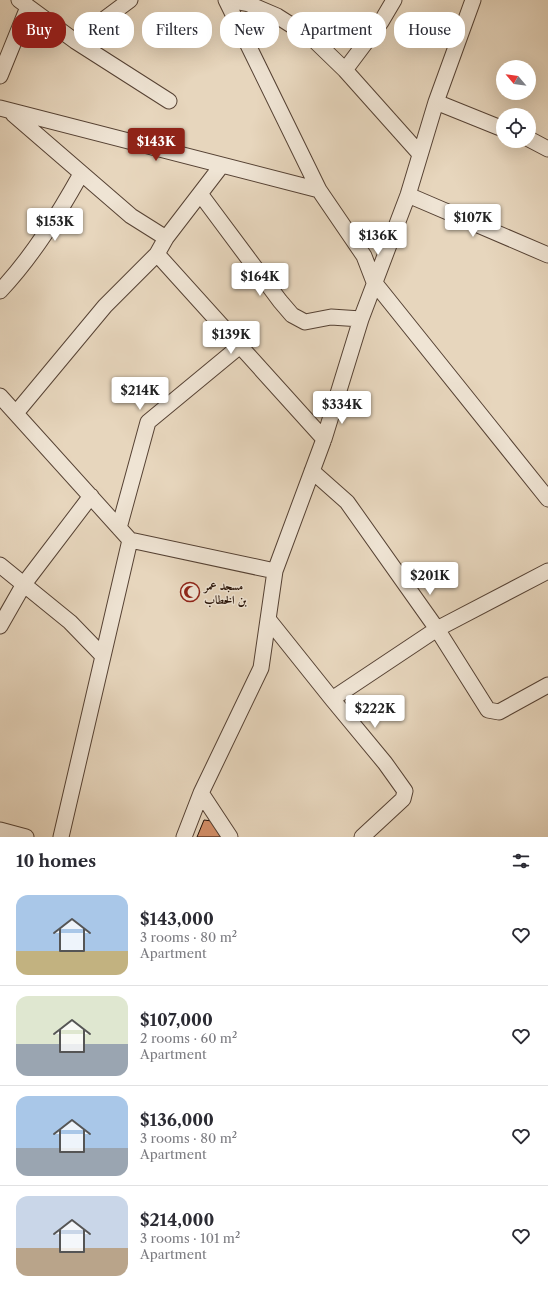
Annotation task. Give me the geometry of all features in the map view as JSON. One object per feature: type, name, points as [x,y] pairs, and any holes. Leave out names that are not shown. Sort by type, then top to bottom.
[{"type":"street","points":[[114,12],[130,0]]},
{"type":"street","points":[[227,0],[249,4],[293,24],[313,39],[345,70],[420,154]]},
{"type":"street","points":[[227,0],[319,190],[364,256],[374,282],[548,500]]},
{"type":"street","points":[[345,70],[381,22],[394,0]]},
{"type":"street","points":[[184,837],[200,793],[260,668],[275,571],[324,439],[361,319],[408,195],[436,102],[473,0]]},
{"type":"street","points":[[0,76],[24,3],[74,40]]},
{"type":"street","points":[[86,48],[169,101]]},
{"type":"street","points":[[436,102],[496,126]]},
{"type":"street","points":[[5,110],[319,190]]},
{"type":"street","points":[[5,110],[131,216],[166,238]]},
{"type":"street","points":[[536,143],[548,149]]},
{"type":"street","points":[[16,413],[105,306],[157,254],[166,238],[201,195],[222,165]]},
{"type":"street","points":[[0,291],[16,274],[57,216],[81,174]]},
{"type":"street","points":[[201,195],[245,256],[292,315],[305,322],[331,317],[361,319]]},
{"type":"street","points":[[408,195],[548,255]]},
{"type":"street","points":[[157,254],[324,439]]},
{"type":"street","points":[[119,528],[148,422],[240,346]]},
{"type":"street","points":[[0,396],[130,540],[275,571]]},
{"type":"street","points":[[312,471],[347,502],[437,629],[488,710],[499,712],[548,685]]},
{"type":"street","points":[[0,626],[24,584],[90,496]]},
{"type":"street","points":[[61,837],[130,540]]},
{"type":"street","points":[[0,565],[70,622],[103,656]]},
{"type":"street","points":[[332,699],[437,629],[548,571]]},
{"type":"street","points":[[268,619],[332,699],[386,763],[406,791],[404,799],[362,837]]},
{"type":"street","points":[[200,793],[230,837]]},
{"type":"street","points":[[0,830],[26,837]]},
{"type":"building","points":[[204,820],[212,821],[221,837],[197,837]]},
{"type":"place","name":"مسجد عمر بن الخطاب","points":[[190,592]]}]
